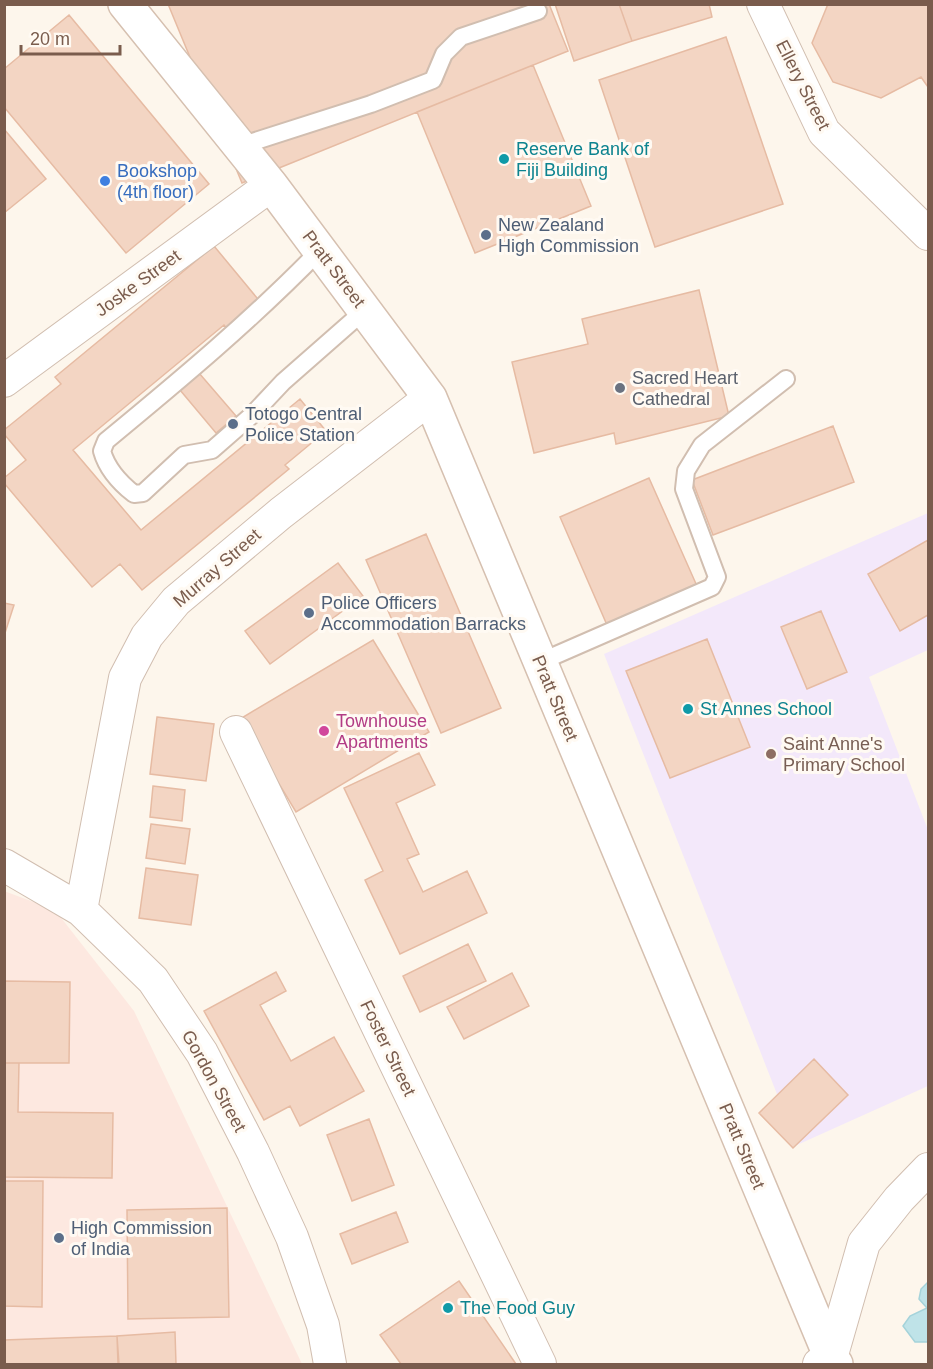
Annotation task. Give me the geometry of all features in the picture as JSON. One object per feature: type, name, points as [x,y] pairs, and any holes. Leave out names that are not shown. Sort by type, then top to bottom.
[{"type":"main road","name":"Pratt Street","points":[[125,4],[271,185],[430,398],[829,1362]]},
{"type":"street","name":"Ellery Street","points":[[763,4],[824,132],[928,234]]},
{"type":"street","name":"Joske Street","points":[[4,381],[271,185]]},
{"type":"street","name":"Murray Street","points":[[81,910],[125,678],[147,636],[176,601],[281,513],[430,398]]},
{"type":"street","name":"Foster Street","points":[[236,732],[540,1365]]},
{"type":"street","name":"Gordon Street","points":[[4,865],[81,910],[153,980],[202,1053],[254,1152],[292,1238],[322,1325],[330,1365]]},
{"type":"street","points":[[829,1362],[864,1243],[899,1199],[928,1169]]},
{"type":"lane","points":[[240,146],[371,104],[433,80],[444,54],[461,37],[538,10]]},
{"type":"lane","points":[[320,250],[273,298],[106,441],[102,452],[105,462],[123,485],[134,494],[143,493],[184,455],[212,450],[365,310]]},
{"type":"lane","points":[[540,662],[712,587],[717,577],[684,489],[686,471],[702,446],[786,379]]},
{"type":"shaded area","name":"Saint Anne's Primary School","points":[[928,513],[928,650],[869,677],[928,830],[928,1086],[797,1145],[604,654]]},
{"type":"shaded area","points":[[4,891],[55,910],[134,1011],[302,1364],[5,1364]]},
{"type":"water","points":[[928,1282],[928,1342],[915,1342],[903,1326],[910,1316],[927,1308],[919,1299],[921,1289]]},
{"type":"building","points":[[168,4],[549,4],[568,51],[242,183]]},
{"type":"building","points":[[555,4],[619,4],[632,41],[574,61]]},
{"type":"building","points":[[619,4],[709,4],[712,17],[632,41]]},
{"type":"building","points":[[828,4],[928,4],[928,87],[921,77],[881,98],[833,82],[812,43]]},
{"type":"building","points":[[69,15],[209,184],[126,253],[4,107],[4,69]]},
{"type":"building","points":[[726,37],[783,204],[655,247],[599,80]]},
{"type":"building","name":"Reserve Bank of Fiji Building","points":[[533,65],[591,206],[475,253],[417,112]]},
{"type":"building","points":[[4,129],[46,179],[4,213]]},
{"type":"building","points":[[214,246],[262,304],[229,331],[224,325],[73,450],[141,530],[300,399],[326,431],[285,465],[289,469],[142,590],[120,564],[92,587],[4,483],[4,478],[26,460],[4,434],[4,430],[61,384],[55,377]]},
{"type":"building","name":"Sacred Heart Cathedral","points":[[699,290],[729,416],[616,444],[614,433],[534,453],[512,362],[588,344],[582,319]]},
{"type":"building","points":[[199,373],[236,416],[216,433],[180,390]]},
{"type":"building","points":[[833,426],[854,482],[713,535],[692,480]]},
{"type":"building","points":[[649,478],[697,586],[607,625],[560,517]]},
{"type":"building","points":[[426,534],[501,708],[441,733],[366,560]]},
{"type":"building","points":[[928,540],[928,615],[900,631],[868,574]]},
{"type":"building","points":[[338,563],[363,596],[270,664],[245,631]]},
{"type":"building","points":[[4,603],[14,605],[4,636]]},
{"type":"building","points":[[821,611],[847,672],[807,689],[781,627]]},
{"type":"building","name":"St Annes School","points":[[707,639],[750,747],[670,778],[626,671]]},
{"type":"building","points":[[373,640],[429,732],[296,812],[240,719]]},
{"type":"building","points":[[157,717],[214,724],[206,781],[150,774]]},
{"type":"building","points":[[419,753],[435,785],[396,803],[419,854],[407,859],[423,892],[467,871],[487,913],[400,954],[365,880],[383,871],[344,788]]},
{"type":"building","points":[[153,786],[185,790],[182,821],[150,817]]},
{"type":"building","points":[[151,824],[190,829],[185,864],[146,858]]},
{"type":"building","points":[[146,868],[198,875],[191,925],[139,918]]},
{"type":"building","points":[[468,944],[486,981],[420,1012],[403,976]]},
{"type":"building","points":[[276,972],[286,991],[260,1005],[291,1061],[334,1037],[364,1091],[300,1126],[290,1106],[264,1120],[204,1011]]},
{"type":"building","points":[[512,973],[529,1006],[464,1039],[447,1007]]},
{"type":"building","points":[[4,981],[70,982],[69,1063],[4,1063]]},
{"type":"building","points":[[814,1059],[848,1095],[793,1148],[759,1113]]},
{"type":"building","points":[[4,1063],[19,1063],[18,1112],[113,1113],[112,1178],[4,1177]]},
{"type":"building","points":[[369,1119],[394,1185],[352,1201],[327,1135]]},
{"type":"building","points":[[4,1181],[43,1181],[42,1307],[4,1306]]},
{"type":"building","points":[[227,1208],[229,1317],[128,1319],[127,1210]]},
{"type":"building","points":[[396,1212],[408,1242],[352,1264],[340,1234]]},
{"type":"building","name":"The Food Guy","points":[[459,1281],[516,1364],[401,1364],[380,1335]]},
{"type":"building","points":[[175,1332],[176,1364],[119,1364],[117,1336]]},
{"type":"building","points":[[117,1336],[118,1364],[4,1364],[4,1340]]},
{"type":"place","name":"Reserve Bank of Fiji Building","points":[[504,159]]},
{"type":"place","name":"Bookshop (4th floor)","points":[[105,181]]},
{"type":"place","name":"New Zealand High Commission","points":[[486,235]]},
{"type":"place","name":"Sacred Heart Cathedral","points":[[620,388]]},
{"type":"place","name":"Totogo Central Police Station","points":[[233,424]]},
{"type":"place","name":"Police Officers Accommodation Barracks","points":[[309,613]]},
{"type":"place","name":"St Annes School","points":[[688,709]]},
{"type":"place","name":"Townhouse Apartments","points":[[324,731]]},
{"type":"place","name":"Saint Anne's Primary School","points":[[771,754]]},
{"type":"place","name":"High Commission of India","points":[[59,1238]]},
{"type":"place","name":"The Food Guy","points":[[448,1308]]}]
